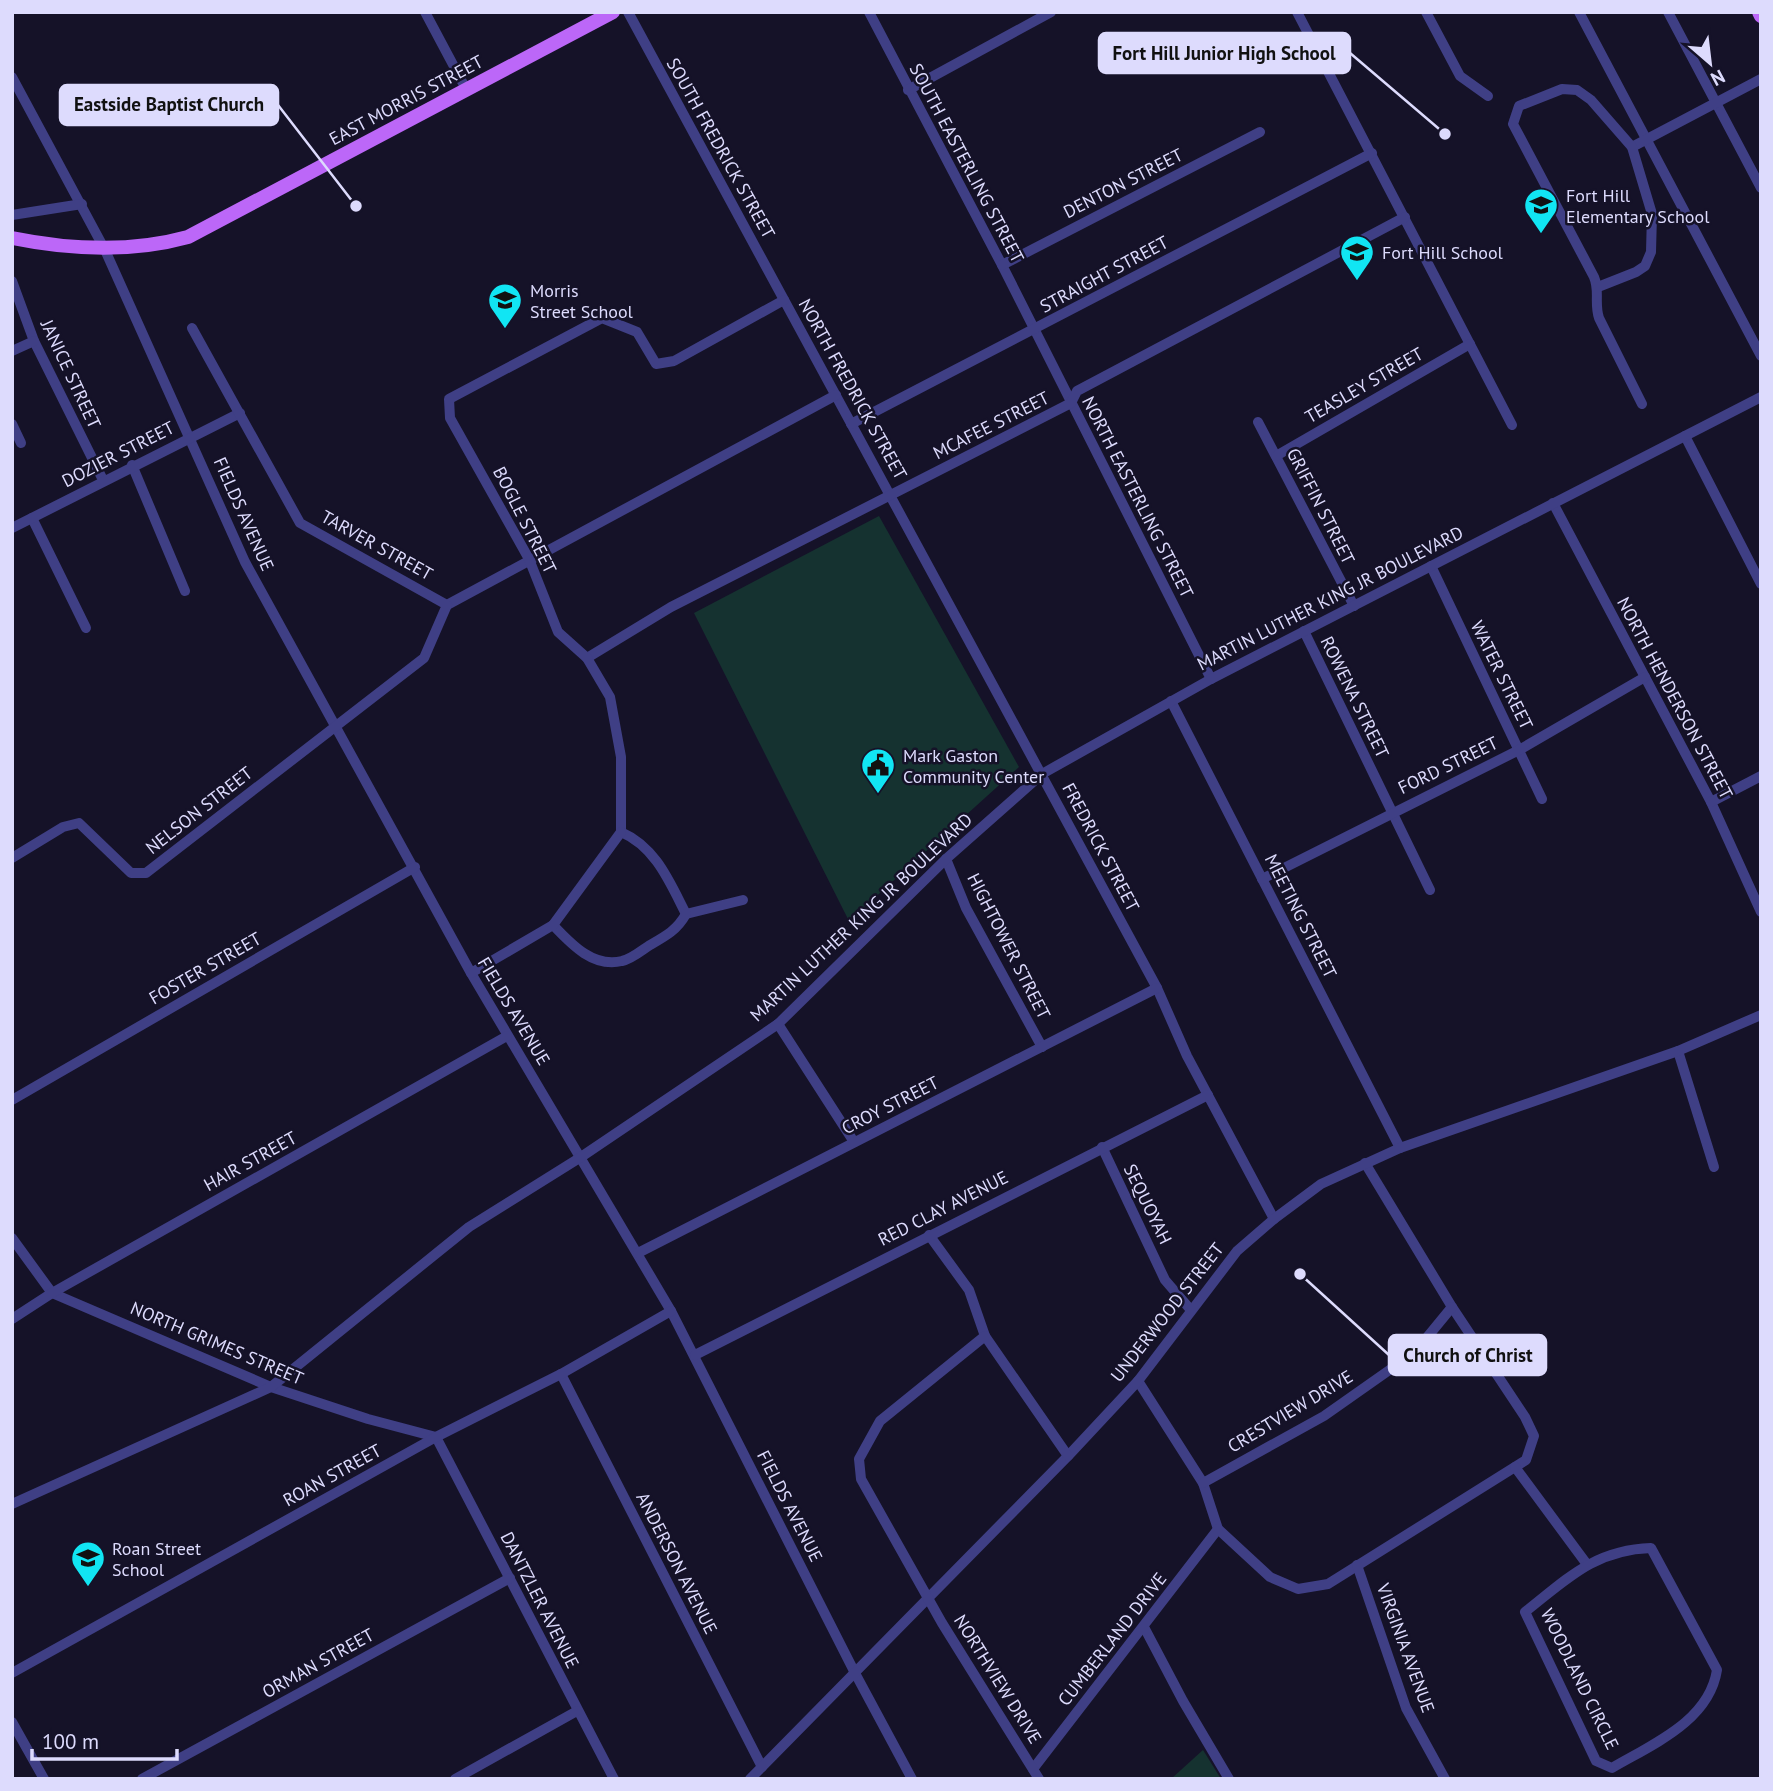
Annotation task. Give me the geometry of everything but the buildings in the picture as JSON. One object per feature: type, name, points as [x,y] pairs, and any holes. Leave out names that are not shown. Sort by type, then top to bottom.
[{"type":"main road","name":"EAST MORRIS STREET","points":[[12,238],[105,250],[160,245],[188,237],[613,12]]},
{"type":"street","points":[[425,12],[466,89]]},
{"type":"street","name":"SOUTH FREDRICK STREET","points":[[628,12],[784,300]]},
{"type":"street","name":"SOUTH EASTERLING STREET","points":[[869,12],[1035,331]]},
{"type":"street","points":[[908,90],[1051,12]]},
{"type":"street","points":[[1297,12],[1512,425]]},
{"type":"street","points":[[1426,12],[1460,76],[1488,96]]},
{"type":"street","points":[[1579,12],[1761,356]]},
{"type":"street","points":[[1668,12],[1761,188]]},
{"type":"street","name":"FIELDS AVENUE","points":[[12,77],[105,250],[245,562],[471,973],[671,1311],[855,1673],[912,1779]]},
{"type":"street","points":[[1632,147],[1761,79]]},
{"type":"street","points":[[1598,287],[1645,266],[1651,252],[1652,214],[1632,147],[1591,100],[1577,90],[1555,91],[1519,106],[1513,124],[1598,287],[1595,307],[1599,318],[1642,404]]},
{"type":"street","name":"DENTON STREET","points":[[1002,265],[1259,132]]},
{"type":"street","name":"STRAIGHT STREET","points":[[851,424],[1035,331],[1372,153]]},
{"type":"street","points":[[12,215],[82,204]]},
{"type":"street","name":"MCAFEE STREET","points":[[587,658],[671,607],[1071,404],[1077,391],[1405,217]]},
{"type":"street","name":"JANICE STREET","points":[[12,281],[34,341],[103,480]]},
{"type":"street","name":"NORTH FREDRICK STREET","points":[[784,300],[891,496]]},
{"type":"street","name":"BOGLE STREET","points":[[621,832],[621,757],[610,697],[587,658],[558,632],[530,559],[450,418],[449,399],[602,318],[637,332],[656,363],[674,361],[784,300]]},
{"type":"street","name":"TARVER STREET","points":[[192,328],[300,523],[447,604]]},
{"type":"street","name":"NORTH EASTERLING STREET","points":[[1035,331],[1211,679]]},
{"type":"street","points":[[12,351],[34,341]]},
{"type":"street","name":"TEASLEY STREET","points":[[1276,456],[1470,344]]},
{"type":"street","points":[[336,726],[424,659],[447,604],[836,395]]},
{"type":"street","name":"MARTIN LUTHER KING JR BOULEVARD","points":[[12,1504],[271,1387],[469,1227],[581,1157],[778,1024],[946,859],[1042,774],[1211,679],[1761,397]]},
{"type":"street","name":"DOZIER STREET","points":[[12,528],[132,465],[240,413]]},
{"type":"street","name":"GRIFFIN STREET","points":[[1258,422],[1354,606]]},
{"type":"street","points":[[12,424],[21,443]]},
{"type":"street","points":[[1685,436],[1761,584]]},
{"type":"street","points":[[132,465],[185,591]]},
{"type":"street","name":"FREDRICK STREET","points":[[891,496],[1157,988],[1187,1056],[1274,1219]]},
{"type":"street","name":"NORTH HENDERSON STREET","points":[[1553,503],[1711,802],[1761,912]]},
{"type":"street","points":[[32,518],[86,628]]},
{"type":"street","name":"WATER STREET","points":[[1431,566],[1542,799]]},
{"type":"street","name":"ROWENA STREET","points":[[1304,631],[1430,891]]},
{"type":"street","name":"FORD STREET","points":[[1262,879],[1391,811],[1519,750],[1645,677]]},
{"type":"street","name":"MEETING STREET","points":[[1171,701],[1400,1147]]},
{"type":"street","name":"NELSON STREET","points":[[12,858],[63,827],[79,823],[131,873],[146,873],[336,726]]},
{"type":"street","points":[[1711,802],[1761,776]]},
{"type":"street","points":[[471,973],[554,925],[621,832],[643,845],[660,865],[686,914]]},
{"type":"street","name":"HIGHTOWER STREET","points":[[946,859],[966,908],[1042,1047]]},
{"type":"street","name":"FOSTER STREET","points":[[12,1100],[415,867]]},
{"type":"street","points":[[554,925],[572,945],[593,958],[624,961],[678,928],[686,914],[743,900]]},
{"type":"street","name":"CROY STREET","points":[[638,1254],[1157,988]]},
{"type":"street","name":"UNDERWOOD STREET","points":[[750,1779],[1138,1381],[1190,1309],[1237,1251],[1274,1219],[1321,1184],[1400,1147],[1678,1051],[1761,1015]]},
{"type":"street","points":[[778,1024],[855,1142]]},
{"type":"street","name":"HAIR STREET","points":[[12,1319],[52,1293],[507,1036]]},
{"type":"street","points":[[1678,1051],[1714,1167]]},
{"type":"street","name":"RED CLAY AVENUE","points":[[695,1355],[1208,1095]]},
{"type":"street","name":"SEQUOYAH","points":[[1101,1147],[1165,1280],[1190,1309]]},
{"type":"street","points":[[1138,1381],[1203,1483],[1218,1529],[1270,1577],[1298,1589],[1328,1584],[1526,1460],[1534,1436],[1502,1378],[1452,1307],[1365,1163]]},
{"type":"street","points":[[929,1235],[969,1290],[985,1336],[1068,1455]]},
{"type":"street","points":[[12,1238],[52,1293]]},
{"type":"street","name":"NORTH GRIMES STREET","points":[[52,1293],[271,1387],[368,1419],[436,1437]]},
{"type":"street","name":"CRESTVIEW DRIVE","points":[[1203,1483],[1324,1416],[1415,1352],[1452,1307]]},
{"type":"street","name":"ROAN STREET","points":[[12,1674],[436,1437],[561,1374],[671,1311]]},
{"type":"street","name":"NORTHVIEW DRIVE","points":[[985,1336],[880,1421],[859,1459],[861,1479],[927,1597],[1036,1774]]},
{"type":"street","name":"ANDERSON AVENUE","points":[[561,1374],[762,1767]]},
{"type":"street","name":"DANTZLER AVENUE","points":[[436,1437],[614,1779]]},
{"type":"street","points":[[1516,1467],[1586,1563]]},
{"type":"street","name":"CUMBERLAND DRIVE","points":[[1036,1774],[1218,1529]]},
{"type":"street","name":"WOODLAND CIRCLE","points":[[1651,1548],[1717,1670],[1714,1690],[1681,1728],[1612,1768],[1596,1760],[1525,1612],[1586,1563],[1625,1549],[1651,1548]]},
{"type":"street","name":"VIRGINIA AVENUE","points":[[1357,1565],[1406,1708],[1445,1779]]},
{"type":"street","name":"ORMAN STREET","points":[[142,1779],[510,1578]]},
{"type":"street","points":[[1144,1627],[1229,1779]]},
{"type":"street","points":[[456,1779],[577,1711]]},
{"type":"street","points":[[12,1721],[44,1779]]},
{"type":"green space","points":[[879,516],[1019,767],[849,921],[694,613]]},
{"type":"green space","points":[[1203,1750],[1221,1779],[1171,1779]]},
{"type":"place","name":"Fort Hill Junior High School","points":[[1445,134]]},
{"type":"place","name":"Eastside Baptist Church","points":[[356,206]]},
{"type":"place","name":"Fort Hill Elementary School","points":[[1541,235]]},
{"type":"place","name":"Fort Hill School","points":[[1357,282]]},
{"type":"place","name":"Morris Street School","points":[[505,330]]},
{"type":"place","name":"Mark Gaston Community Center","points":[[878,795]]},
{"type":"place","name":"Church of Christ","points":[[1300,1274]]},
{"type":"place","name":"Roan Street School","points":[[88,1588]]}]
